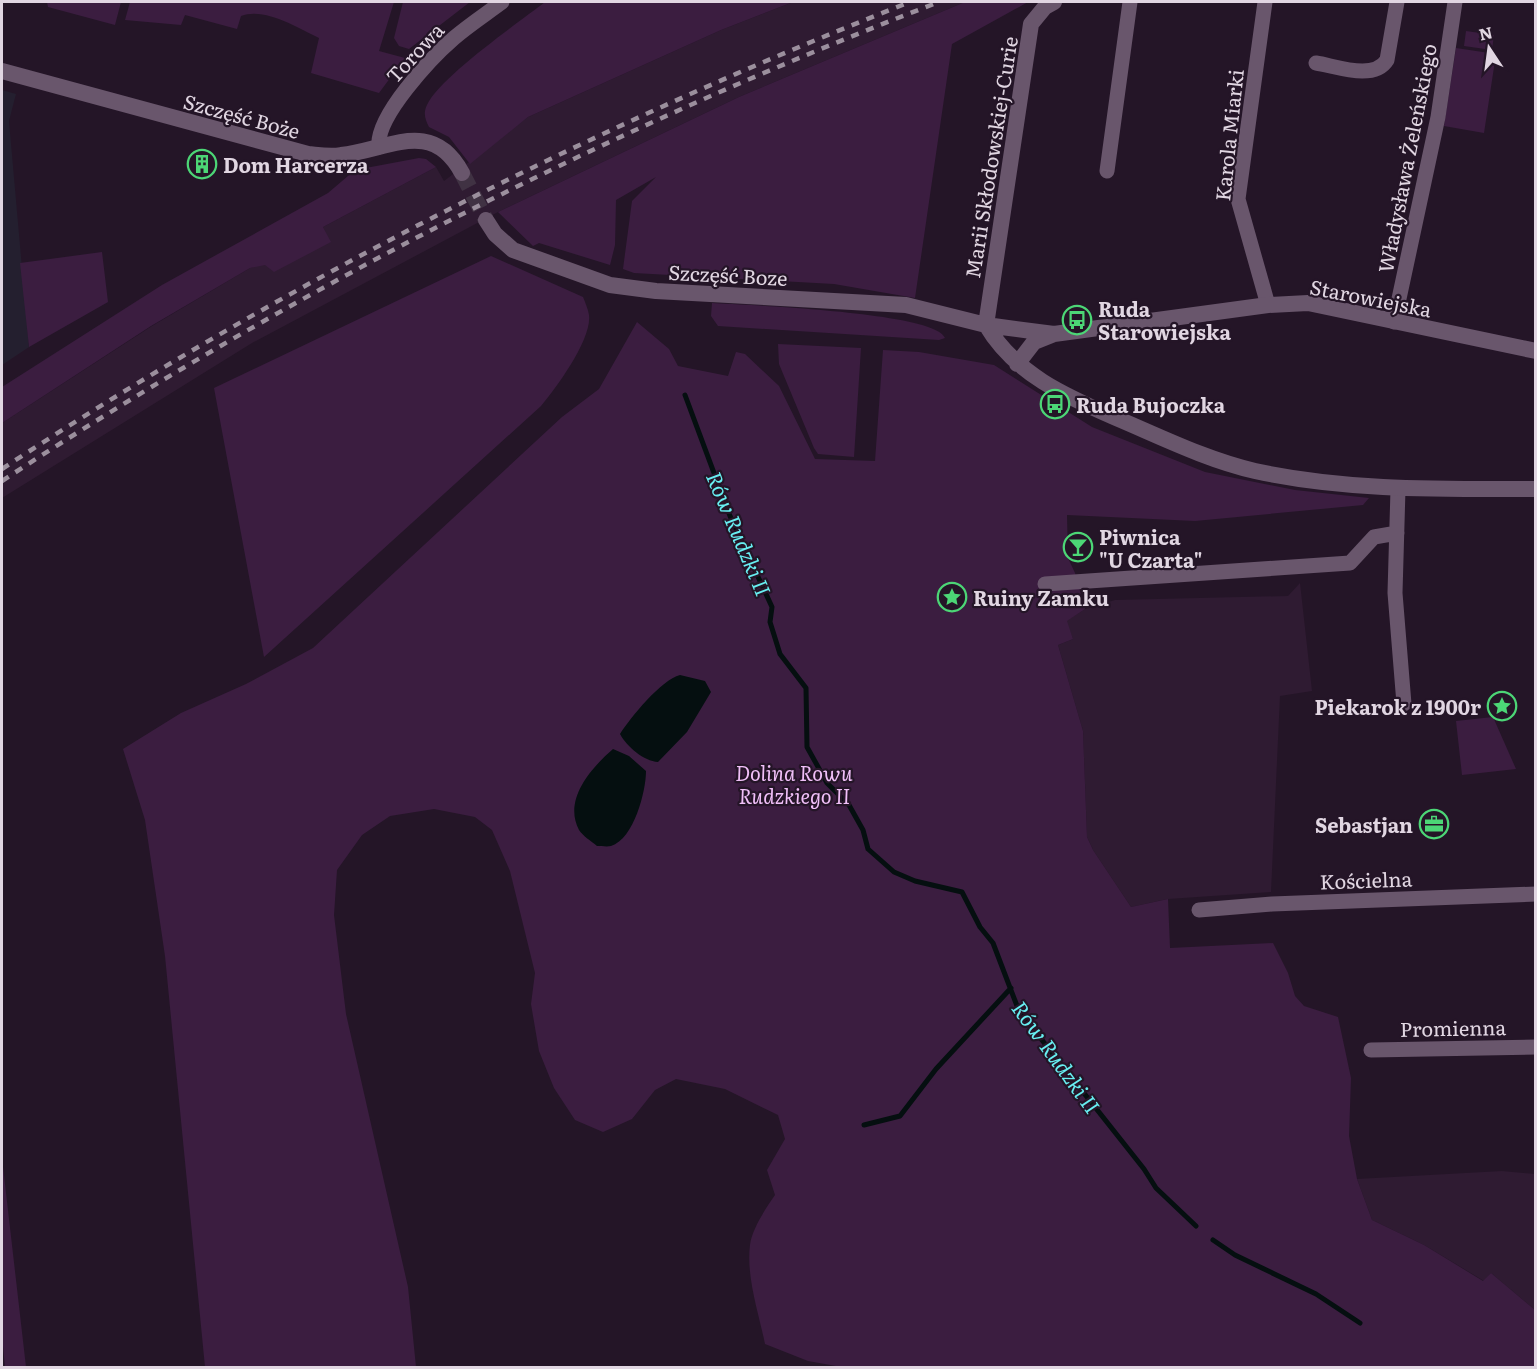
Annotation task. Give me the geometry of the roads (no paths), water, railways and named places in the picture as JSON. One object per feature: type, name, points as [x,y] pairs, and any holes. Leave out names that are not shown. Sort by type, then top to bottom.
[{"type":"street","name":"Torowa","points":[[379,147],[380,131],[389,114],[426,68],[453,39],[502,2]]},
{"type":"street","name":"Marii Skłodowskiej-Curie","points":[[986,325],[1031,24],[1051,2]]},
{"type":"street","points":[[1107,171],[1130,2]]},
{"type":"street","name":"Karola Miarki","points":[[1265,2],[1238,199],[1269,305]]},
{"type":"street","name":"Władysława Żeleńskiego","points":[[1316,63],[1366,71],[1376,70],[1384,65],[1387,60],[1397,2]]},
{"type":"street","name":"Władysława Żeleńskiego","points":[[1394,322],[1438,117],[1455,2]]},
{"type":"street","name":"Szczęść Boże","points":[[2,71],[308,154],[340,156],[412,140],[432,143],[450,155],[462,173]]},
{"type":"street","name":"Szczęść Boze","points":[[486,220],[495,234],[513,250],[610,285],[656,291],[906,305],[986,325]]},
{"type":"street","name":"Starowiejska","points":[[1017,364],[1034,342],[1054,334],[1269,305],[1308,303],[1536,351]]},
{"type":"street","points":[[986,325],[998,346],[1017,364],[1073,400],[1206,456],[1256,471],[1398,489],[1536,489]]},
{"type":"street","name":"Starowiejska","points":[[986,325],[1054,334]]},
{"type":"street","points":[[1398,489],[1396,624],[1404,704]]},
{"type":"street","points":[[1045,584],[1350,563],[1374,537],[1397,533]]},
{"type":"street","name":"Kościelna","points":[[1199,910],[1282,904],[1536,894]]},
{"type":"street","name":"Promienna","points":[[1371,1050],[1536,1047]]},
{"type":"waterway","name":"Rów Rudzki II","points":[[685,395],[730,516],[772,607],[770,622],[780,654],[806,688],[807,747],[827,783],[849,805],[863,830],[868,849],[894,872],[915,881],[962,892],[980,927],[993,943],[1019,1011],[1144,1169],[1156,1188],[1196,1226]]},
{"type":"waterway","points":[[864,1125],[900,1116],[936,1069],[1011,988]]},
{"type":"waterway","name":"Rów Rudzki II","points":[[1213,1240],[1235,1255],[1316,1294],[1360,1323]]},
{"type":"tunnel","points":[[462,173],[486,220]]},
{"type":"railway","points":[[2,469],[110,400],[220,334],[444,212],[674,101],[910,2]]},
{"type":"railway","points":[[2,481],[113,410],[227,342],[458,216],[695,103],[939,2]]},
{"type":"place","name":"Dom Harcerza","points":[[202,164]]},
{"type":"place","name":"Ruda Starowiejska","points":[[1077,320]]},
{"type":"place","name":"Ruda Bujoczka","points":[[1055,404]]},
{"type":"place","name":"Piwnica \"U Czarta\"","points":[[1078,547]]},
{"type":"place","name":"Ruiny Zamku","points":[[952,597]]},
{"type":"place","name":"Piekarok z 1900r","points":[[1502,706]]},
{"type":"place","name":"Sebastjan","points":[[1434,824]]},
{"type":"park label","name":"Dolina Rowu Rudzkiego II","points":[[794,784]]}]
